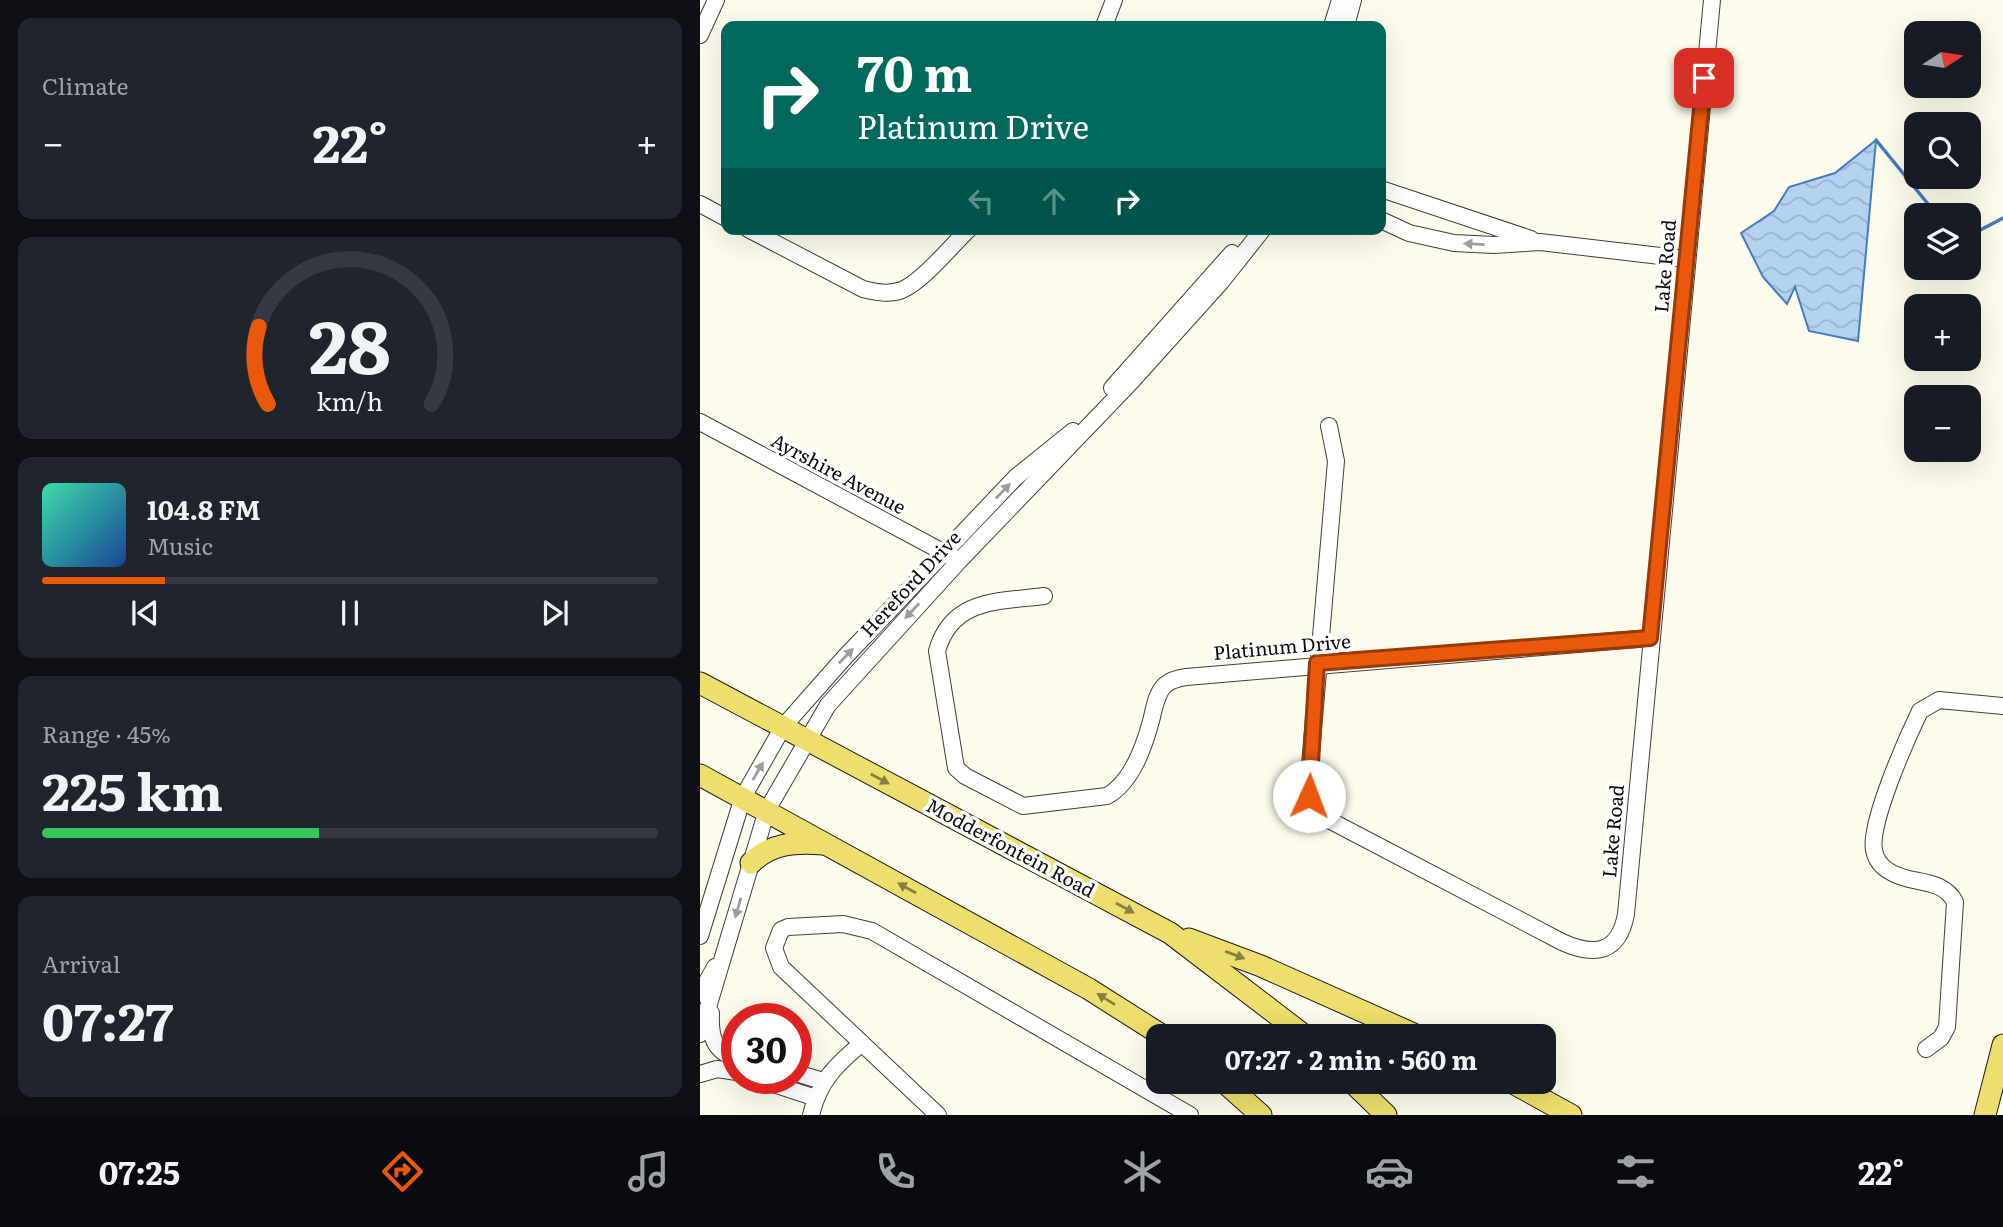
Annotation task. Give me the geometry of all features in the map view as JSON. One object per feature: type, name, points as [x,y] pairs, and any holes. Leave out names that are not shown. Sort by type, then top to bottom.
[{"type":"main road","name":"Modderfontein Road","points":[[700,683],[1170,933],[1290,1024]]},
{"type":"main road","points":[[700,775],[1089,989],[1146,1025]]},
{"type":"main road","points":[[751,863],[767,850],[781,845],[829,844]]},
{"type":"main road","points":[[1170,933],[1261,966],[1391,1024]]},
{"type":"main road","points":[[1985,1115],[2003,1045]]},
{"type":"main road","points":[[1237,1094],[1261,1115]]},
{"type":"main road","points":[[1364,1094],[1386,1115]]},
{"type":"main road","points":[[1533,1094],[1571,1115]]},
{"type":"street","points":[[700,35],[716,0]]},
{"type":"street","points":[[1106,21],[1114,0]]},
{"type":"street","points":[[1334,21],[1340,0]]},
{"type":"street","points":[[1347,21],[1353,0]]},
{"type":"street","name":"Lake Road","points":[[1329,426],[1336,461],[1317,663],[1309,796],[1319,812],[1562,942],[1592,952],[1602,950],[1619,937],[1626,914],[1712,0]]},
{"type":"street","points":[[1386,191],[1540,242]]},
{"type":"street","points":[[700,204],[721,215]]},
{"type":"street","points":[[1386,222],[1409,233],[1454,243],[1494,245],[1540,242],[1686,259]]},
{"type":"street","points":[[760,235],[863,289],[883,293],[901,290],[914,282],[963,235]]},
{"type":"street","name":"Hereford Drive","points":[[700,1034],[706,996],[725,954],[767,810],[828,705],[952,558],[1016,477],[1077,428],[1247,235]]},
{"type":"street","name":"Hereford Drive","points":[[700,936],[743,797],[783,727],[844,658],[952,558],[1131,382],[1221,282],[1258,235]]},
{"type":"street","name":"Ayrshire Avenue","points":[[700,422],[952,558]]},
{"type":"street","name":"Platinum Drive","points":[[1044,596],[966,608],[950,625],[937,651],[956,768],[965,776],[1023,806],[1087,799],[1116,791],[1126,779],[1146,738],[1156,701],[1164,686],[1175,679],[1206,673],[1317,663],[1650,638]]},
{"type":"street","points":[[1926,1049],[1941,1038],[1947,1027],[1955,902],[1944,888],[1885,870],[1874,851],[1875,829],[1920,711],[1939,700],[2003,706]]},
{"type":"street","points":[[938,1115],[780,967],[774,948],[781,930],[788,927],[843,924],[872,931],[1191,1115]]},
{"type":"street","points":[[706,996],[712,1040],[721,1050]]},
{"type":"street","points":[[811,1115],[823,1081],[862,1043]]},
{"type":"street","points":[[700,1074],[721,1070]]},
{"type":"street","points":[[812,1078],[823,1081]]},
{"type":"street","points":[[804,1094],[816,1098]]},
{"type":"water","points":[[1876,140],[1858,341],[1809,331],[1795,287],[1787,304],[1763,277],[1741,233],[1774,211],[1789,187],[1835,173]]},
{"type":"waterway","points":[[1876,140],[1927,203]]},
{"type":"waterway","points":[[1981,230],[2003,218]]},
{"type":"route","points":[[1309,796],[1317,663],[1650,638],[1704,78]]}]
